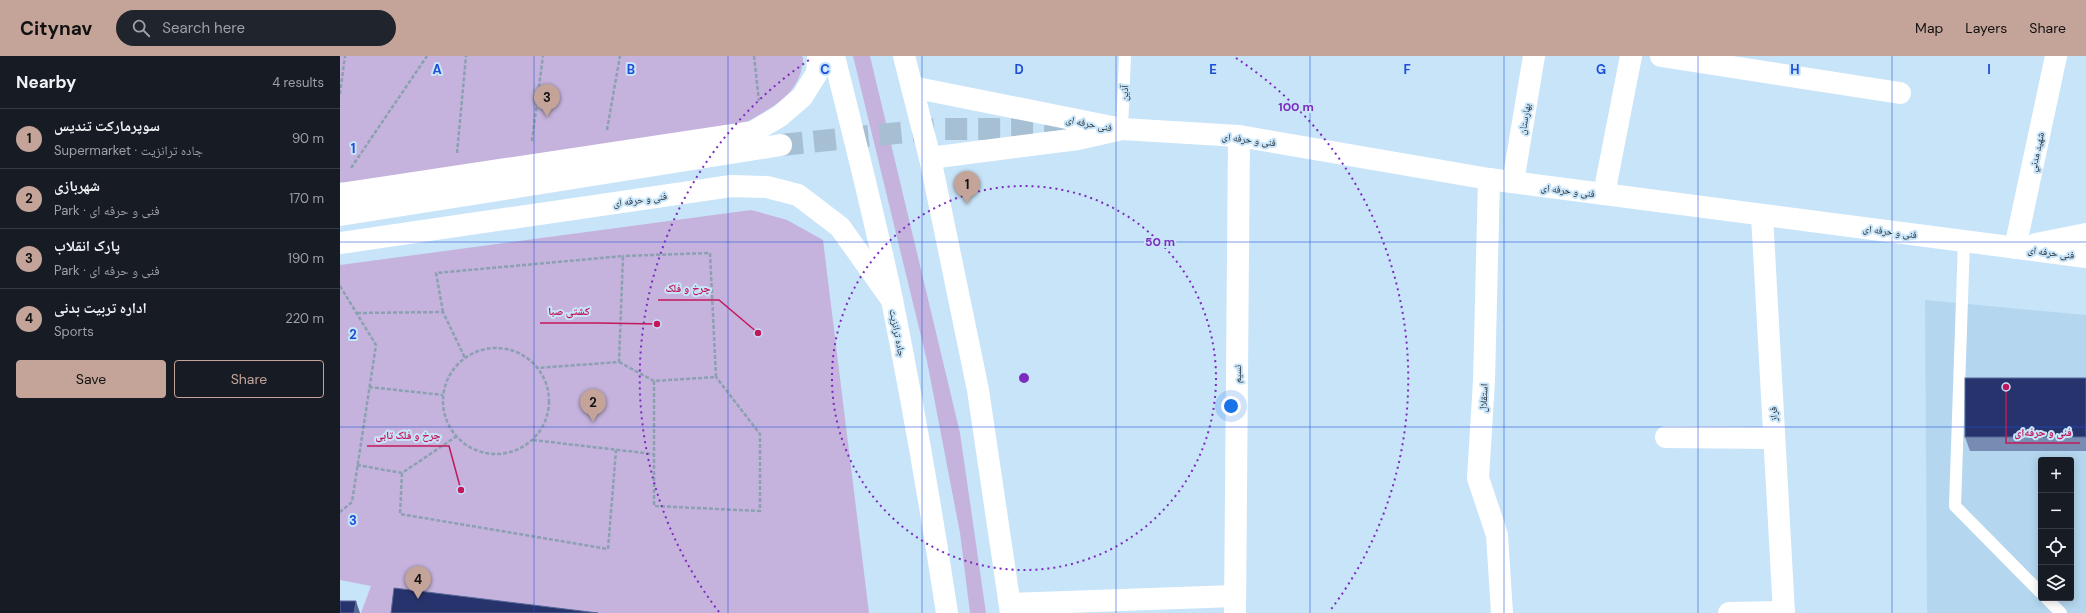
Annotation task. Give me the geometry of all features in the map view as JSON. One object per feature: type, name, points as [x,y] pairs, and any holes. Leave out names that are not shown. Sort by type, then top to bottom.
[{"type":"street","points":[[340,194],[753,132],[780,116],[802,97],[817,73],[818,56]]},
{"type":"street","name":"جاده ترانزیت","points":[[834,56],[866,182],[892,300],[930,503],[947,613]]},
{"type":"street","points":[[904,56],[930,158],[978,390],[1010,609],[1235,604]]},
{"type":"street","name":"بهارستان","points":[[1513,182],[1534,56]]},
{"type":"street","points":[[1604,194],[1631,56]]},
{"type":"street","points":[[1660,56],[1900,93]]},
{"type":"street","name":"شهيد مدني","points":[[2015,248],[2056,56]]},
{"type":"street","name":"فنی حرفه ای","points":[[912,87],[1122,130]]},
{"type":"street","name":"فنی و حرفه ای","points":[[1122,130],[1239,136],[1489,179],[2015,248]]},
{"type":"street","name":"فنی حرفه ای","points":[[930,158],[1078,139],[1122,130]]},
{"type":"street","name":"نسيم","points":[[1235,604],[1239,136]]},
{"type":"street","points":[[340,215],[781,145]]},
{"type":"street","name":"استقلال","points":[[1489,179],[1484,381],[1478,478],[1497,535],[1502,613]]},
{"type":"street","name":"فنی و حرفه ای","points":[[340,243],[731,186],[767,187],[798,195],[840,227],[892,300]]},
{"type":"street","name":"فراز","points":[[1762,215],[1784,612]]},
{"type":"street","name":"فنی حرفه ای","points":[[2015,248],[2086,234]]},
{"type":"street","name":"فنی حرفه ای","points":[[2015,248],[2086,257]]},
{"type":"street","points":[[1666,437],[1774,438]]},
{"type":"street","points":[[1729,613],[1784,612]]},
{"type":"lane","name":"آذین","points":[[1122,130],[1125,56]]},
{"type":"lane","points":[[1964,241],[1955,506],[2038,590]]},
{"type":"lane","points":[[2049,601],[2061,613]]},
{"type":"path","points":[[340,94],[345,56]]},
{"type":"path","points":[[348,173],[427,56]]},
{"type":"path","points":[[457,154],[466,56]]},
{"type":"path","points":[[532,142],[543,56]]},
{"type":"path","points":[[607,132],[620,56]]},
{"type":"path","points":[[754,56],[759,103]]},
{"type":"path","points":[[465,358],[442,312],[436,273],[623,256],[710,253],[716,377],[760,434],[760,511],[654,506],[654,381]]},
{"type":"path","points":[[619,362],[623,256]]},
{"type":"path","points":[[340,286],[376,345],[352,502],[340,512]]},
{"type":"path","points":[[356,313],[442,312]]},
{"type":"path","points":[[502,348],[518,353],[533,362],[536,368],[543,375],[548,391],[549,408],[544,425],[533,440],[517,450],[499,454],[481,452],[464,444],[452,430],[444,413],[443,395],[448,379],[457,365],[465,358],[486,349],[502,348]]},
{"type":"path","points":[[536,368],[619,362],[654,381],[716,377]]},
{"type":"path","points":[[369,387],[443,395]]},
{"type":"path","points":[[357,465],[402,473],[457,436]]},
{"type":"path","points":[[533,440],[653,454]]},
{"type":"path","points":[[402,473],[400,514],[608,549],[616,450]]},
{"type":"shaded area","points":[[340,56],[802,56],[803,58],[801,70],[792,90],[775,105],[745,123],[345,183],[340,182]]},
{"type":"shaded area","points":[[853,56],[870,56],[960,433],[986,613],[970,613],[960,533],[927,361]]},
{"type":"shaded area","points":[[751,210],[787,220],[823,240],[869,613],[361,613],[371,586],[340,580],[340,265]]},
{"type":"shaded area","points":[[1925,300],[2086,315],[2086,613],[1927,613]]},
{"type":"building","points":[[1965,378],[2086,378],[2086,437],[1965,437]]},
{"type":"building","points":[[394,588],[598,613],[391,613]]},
{"type":"building","points":[[340,601],[356,601],[354,613],[340,613]]},
{"type":"tunnel","points":[[781,145],[937,129],[1097,129]]},
{"type":"place","name":"پارک انقلاب","points":[[547,117]]},
{"type":"place","name":"سوپرمارکت تندیس","points":[[967,204]]},
{"type":"place","name":"کشتی صبا","points":[[657,324]]},
{"type":"place","name":"چرخ و فلک","points":[[758,333]]},
{"type":"place","name":"فنی و حرفه‌ای","points":[[2006,387]]},
{"type":"place","name":"شهربازی","points":[[593,422]]},
{"type":"place","name":"چرخ و فلک تابی","points":[[461,490]]},
{"type":"place","name":"اداره تربیت بدنی","points":[[418,599]]}]
